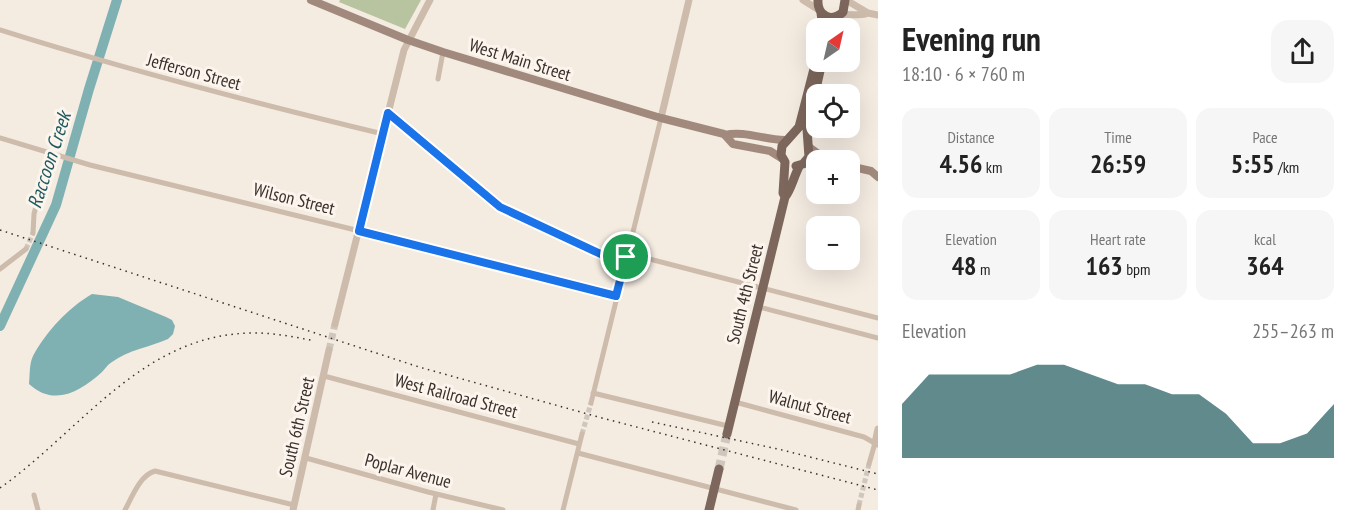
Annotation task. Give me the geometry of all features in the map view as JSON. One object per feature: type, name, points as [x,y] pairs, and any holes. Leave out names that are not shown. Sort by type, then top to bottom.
[{"type":"main road","name":"West Main Street","points":[[311,0],[443,52],[725,135]]},
{"type":"main road","points":[[819,8],[826,17],[838,16],[845,8],[846,0]]},
{"type":"main road","points":[[785,197],[783,194],[784,160],[781,151],[799,127],[813,72]]},
{"type":"main road","points":[[801,165],[809,157],[807,129],[820,72]]},
{"type":"main road","points":[[806,164],[792,166],[770,151],[733,144],[725,135],[733,133],[774,140],[800,138],[814,150]]},
{"type":"main road","name":"South 4th Street","points":[[727,430],[785,197],[789,194],[793,177],[801,165]]},
{"type":"main road","points":[[874,170],[878,177]]},
{"type":"main road","points":[[709,510],[719,469]]},
{"type":"street","points":[[335,324],[404,50],[430,0]]},
{"type":"street","points":[[591,403],[689,0]]},
{"type":"street","points":[[803,0],[819,8]]},
{"type":"street","points":[[846,0],[868,13],[878,15]]},
{"type":"street","points":[[838,16],[848,13],[864,15],[868,13]]},
{"type":"street","name":"Jefferson Street","points":[[0,30],[125,69],[383,134]]},
{"type":"street","points":[[438,79],[443,52]]},
{"type":"street","points":[[388,113],[500,207],[605,256],[638,256],[878,318]]},
{"type":"street","name":"Wilson Street","points":[[0,138],[90,165],[616,296]]},
{"type":"street","points":[[33,233],[36,204],[50,154]]},
{"type":"street","points":[[0,269],[26,249]]},
{"type":"street","points":[[759,307],[878,338]]},
{"type":"street","name":"South 6th Street","points":[[294,507],[329,350]]},
{"type":"street","name":"West Railroad Street","points":[[324,376],[579,444]]},
{"type":"street","points":[[593,393],[727,430]]},
{"type":"street","name":"Walnut Street","points":[[735,402],[864,437],[876,444]]},
{"type":"street","points":[[869,464],[878,429]]},
{"type":"street","points":[[563,510],[582,434]]},
{"type":"street","points":[[578,453],[796,510]]},
{"type":"street","name":"Poplar Avenue","points":[[306,458],[503,510]]},
{"type":"street","points":[[125,510],[142,480],[155,471],[294,507]]},
{"type":"street","points":[[433,510],[436,494]]},
{"type":"street","points":[[34,495],[38,510]]},
{"type":"green space","points":[[340,0],[421,0],[405,29],[339,2]]},
{"type":"water","points":[[92,294],[118,297],[166,317],[172,320],[175,326],[173,334],[168,339],[118,358],[76,391],[57,396],[38,391],[29,384],[33,356],[58,321]]},
{"type":"waterway","name":"Raccoon Creek","points":[[0,326],[56,205],[117,0]]},
{"type":"tunnel","points":[[26,249],[33,233]]},
{"type":"tunnel","points":[[329,350],[335,324]]},
{"type":"tunnel","points":[[582,434],[591,403]]},
{"type":"tunnel","points":[[719,469],[727,434]]},
{"type":"tunnel","points":[[859,505],[869,464]]},
{"type":"railway","points":[[0,230],[419,367],[602,418],[878,490]]},
{"type":"railway","points":[[0,488],[117,388],[148,366],[180,348],[216,337],[256,333],[311,340]]},
{"type":"railway","points":[[652,422],[778,449],[878,474]]},
{"type":"route","points":[[388,113],[500,207],[605,256],[626,257],[616,296],[359,231],[388,113]]}]
